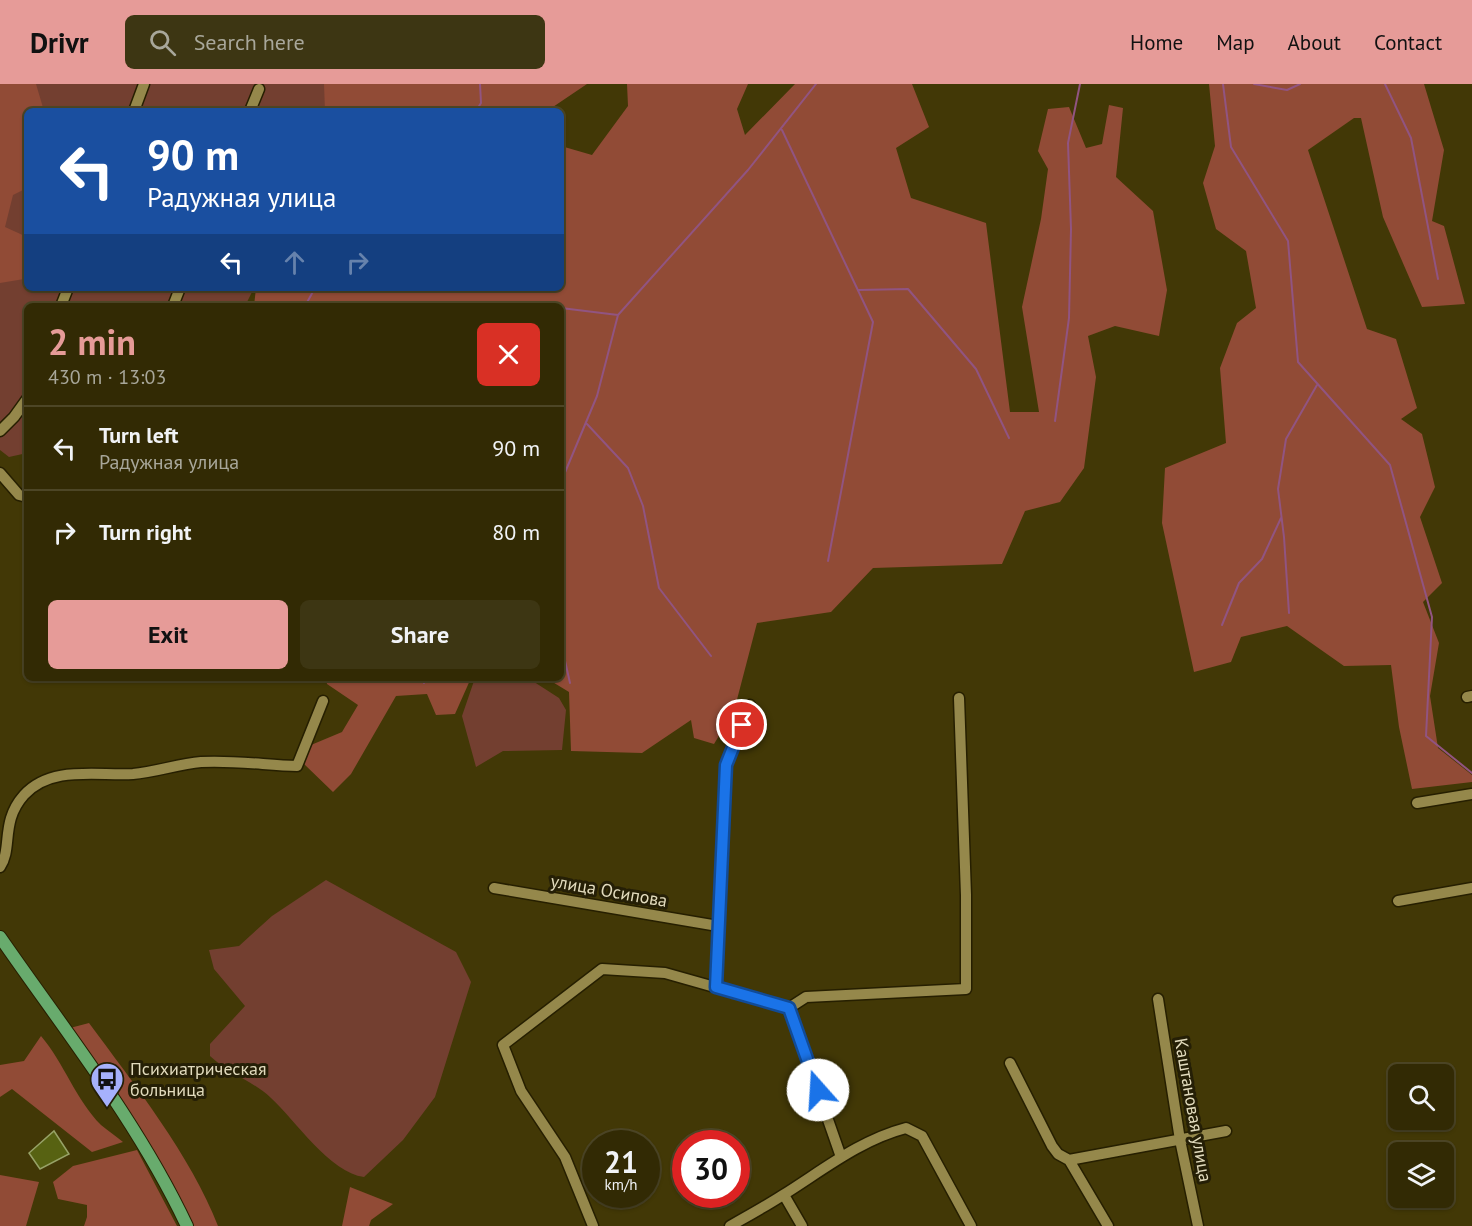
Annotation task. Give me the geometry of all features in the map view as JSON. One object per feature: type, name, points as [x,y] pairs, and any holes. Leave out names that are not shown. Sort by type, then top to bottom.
[{"type":"main road","points":[[0,937],[140,1139],[172,1193],[187,1226]]},
{"type":"street","points":[[135,108],[144,84]]},
{"type":"street","points":[[251,108],[259,88]]},
{"type":"street","points":[[0,431],[24,403]]},
{"type":"street","points":[[0,473],[19,495],[24,496]]},
{"type":"street","points":[[593,1226],[565,1157],[520,1091],[503,1045],[602,969],[665,973],[789,1008],[806,997],[966,989],[959,698]]},
{"type":"street","points":[[0,867],[7,826],[14,808],[25,793],[41,782],[76,774],[132,774],[202,762],[297,766],[323,701]]},
{"type":"street","points":[[716,987],[726,765],[750,705]]},
{"type":"street","points":[[1417,803],[1472,794]]},
{"type":"street","name":"улица Осипова","points":[[494,888],[718,926]]},
{"type":"street","points":[[1398,901],[1472,888]]},
{"type":"street","name":"Каштановая улица","points":[[1158,999],[1180,1140],[1198,1226]]},
{"type":"street","points":[[789,1008],[841,1157]]},
{"type":"street","points":[[1010,1063],[1052,1146],[1058,1154],[1069,1160],[1108,1226]]},
{"type":"street","points":[[730,1226],[784,1195],[841,1157],[882,1135],[906,1128],[922,1136],[971,1226]]},
{"type":"street","points":[[1069,1160],[1226,1131]]},
{"type":"street","points":[[784,1195],[802,1226]]},
{"type":"shaded area","points":[[0,84],[36,84],[43,108],[24,108],[24,190],[13,195],[5,227],[24,236],[24,279],[0,283]]},
{"type":"shaded area","points":[[16,84],[333,84],[327,108],[24,108],[24,291],[252,291],[246,303],[24,303],[24,454],[9,457],[0,450],[0,206]]},
{"type":"shaded area","points":[[324,84],[587,84],[551,108],[325,108]]},
{"type":"shaded area","points":[[627,84],[748,84],[737,109],[745,135],[795,84],[912,84],[929,127],[896,148],[911,198],[986,223],[1010,412],[1039,412],[1022,307],[1041,219],[1048,169],[1038,151],[1048,109],[1069,107],[1086,148],[1102,144],[1109,105],[1123,108],[1116,177],[1153,211],[1167,290],[1159,336],[1115,326],[1088,336],[1096,377],[1084,468],[1060,502],[1025,511],[1002,564],[873,568],[831,612],[757,623],[734,711],[714,744],[694,738],[691,720],[642,753],[571,751],[569,692],[551,681],[564,681],[564,303],[254,303],[256,291],[564,291],[564,147],[592,155],[628,106]]},
{"type":"shaded area","points":[[1209,84],[1424,84],[1444,150],[1432,221],[1444,226],[1465,304],[1422,307],[1383,217],[1361,118],[1354,118],[1308,150],[1367,329],[1396,339],[1417,408],[1401,419],[1422,434],[1435,487],[1420,517],[1442,583],[1423,602],[1439,643],[1430,696],[1438,748],[1472,775],[1472,782],[1412,789],[1399,727],[1391,665],[1344,666],[1287,626],[1241,637],[1231,662],[1194,672],[1162,523],[1165,468],[1226,443],[1220,368],[1237,323],[1256,308],[1246,251],[1216,229],[1203,183],[1215,146]]},
{"type":"shaded area","points":[[326,681],[470,681],[455,714],[436,715],[427,694],[396,696],[351,774],[333,792],[304,764],[311,745],[342,732],[358,705],[327,684]]},
{"type":"shaded area","points":[[474,681],[533,681],[559,698],[566,710],[562,750],[503,751],[476,767],[462,716]]},
{"type":"shaded area","points":[[326,880],[456,952],[471,982],[435,1097],[403,1140],[364,1177],[338,1166],[271,1098],[210,1056],[210,1044],[245,1006],[214,969],[209,950],[239,946],[272,916]]},
{"type":"shaded area","points":[[89,1023],[177,1147],[193,1173],[218,1226],[194,1226],[148,1143],[70,1028]]},
{"type":"shaded area","points":[[41,1036],[92,1115],[123,1142],[92,1152],[12,1089],[0,1097],[0,1065],[24,1061]]},
{"type":"shaded area","points":[[137,1150],[177,1226],[84,1226],[87,1205],[58,1199],[53,1182],[73,1166]]},
{"type":"shaded area","points":[[0,1175],[39,1182],[26,1226],[0,1226]]},
{"type":"shaded area","points":[[350,1187],[393,1204],[371,1220],[369,1226],[342,1226]]},
{"type":"building","points":[[54,1131],[69,1154],[40,1169],[29,1153]]},
{"type":"waterway","points":[[478,108],[481,103],[480,84]]},
{"type":"waterway","points":[[564,475],[597,396],[618,315],[748,170],[816,84]]},
{"type":"waterway","points":[[1055,421],[1069,318],[1071,229],[1068,143],[1080,84]]},
{"type":"waterway","points":[[1223,84],[1231,147],[1288,241],[1298,362],[1390,465],[1432,617],[1426,736],[1472,773]]},
{"type":"waterway","points":[[1254,84],[1287,90],[1300,84]]},
{"type":"waterway","points":[[1385,84],[1411,138],[1438,279]]},
{"type":"waterway","points":[[782,130],[873,322],[828,561]]},
{"type":"waterway","points":[[858,290],[908,289],[976,369],[1009,438]]},
{"type":"waterway","points":[[307,303],[313,291]]},
{"type":"waterway","points":[[506,303],[518,303]]},
{"type":"waterway","points":[[564,308],[618,315]]},
{"type":"waterway","points":[[1289,613],[1278,489],[1286,439],[1317,385]]},
{"type":"waterway","points":[[587,424],[628,468],[643,506],[659,588],[711,656]]},
{"type":"waterway","points":[[1222,625],[1239,583],[1262,559],[1281,518]]},
{"type":"waterway","points":[[564,656],[570,683]]},
{"type":"place","name":"Психиатрическая больница","points":[[107,1108]]},
{"type":"route","points":[[742,725],[726,765],[716,987],[789,1008],[818,1090]]}]
